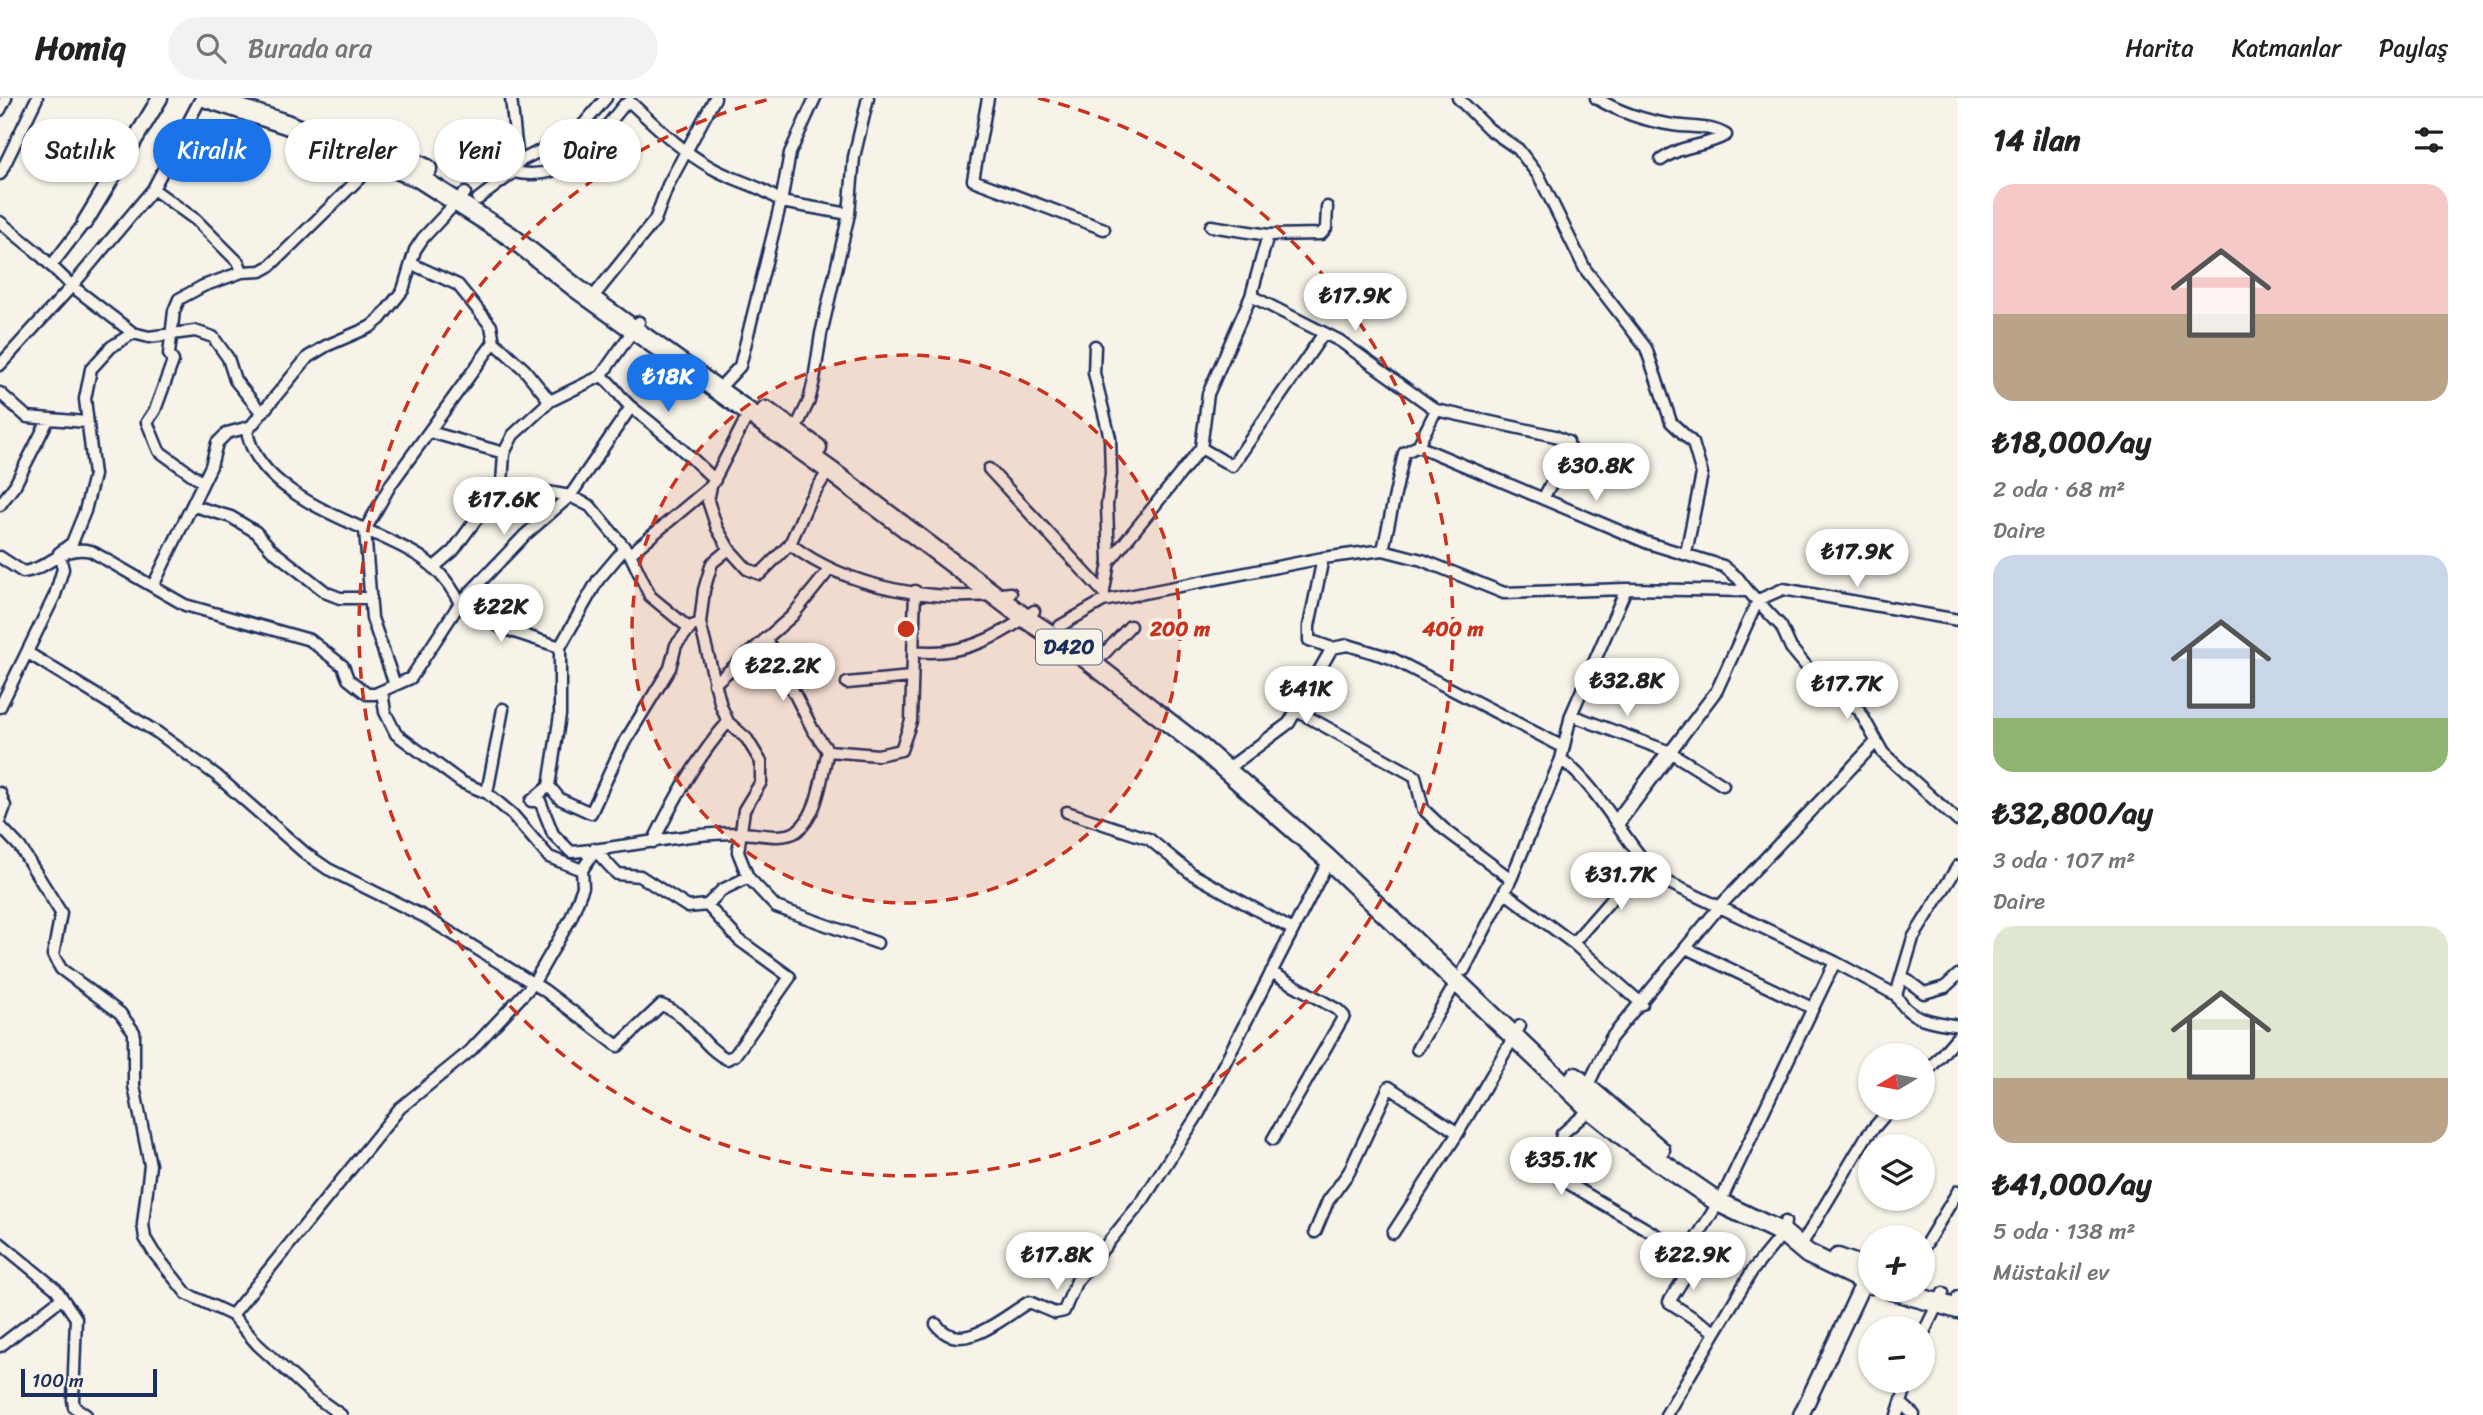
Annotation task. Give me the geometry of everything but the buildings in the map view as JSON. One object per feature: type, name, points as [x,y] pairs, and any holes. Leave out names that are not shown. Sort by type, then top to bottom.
[{"type":"highway","name":"D420","points":[[207,98],[285,123]]},
{"type":"highway","name":"D420","points":[[244,98],[295,119]]},
{"type":"highway","name":"D420","points":[[420,174],[467,197],[597,292],[636,326],[795,430],[1199,746],[1332,857]]},
{"type":"highway","name":"D420","points":[[467,197],[749,413],[1004,594]]},
{"type":"highway","name":"D420","points":[[1030,614],[1060,626],[1189,724],[1461,975],[1596,1105],[1721,1198],[1784,1228],[1803,1242],[1858,1271]]},
{"type":"highway","name":"D420","points":[[1517,1031],[1587,1087],[1596,1105]]},
{"type":"highway","name":"D420","points":[[1784,1228],[1808,1254],[1858,1273]]},
{"type":"highway","points":[[1951,1298],[1958,1309]]},
{"type":"street","points":[[0,110],[6,98]]},
{"type":"street","points":[[0,174],[37,98]]},
{"type":"street","points":[[51,266],[85,222],[160,98]]},
{"type":"street","points":[[0,365],[72,286],[153,189],[201,98]]},
{"type":"street","points":[[511,98],[513,119]]},
{"type":"street","points":[[525,162],[577,132],[606,98]]},
{"type":"street","points":[[597,292],[654,220],[685,152],[715,98]]},
{"type":"street","points":[[725,382],[734,375],[743,358],[781,202],[790,153],[815,98]]},
{"type":"street","points":[[795,430],[809,401],[849,214],[854,157],[868,98]]},
{"type":"street","points":[[988,98],[973,180],[1104,229]]},
{"type":"street","points":[[1458,98],[1489,129],[1518,149],[1539,176],[1585,269],[1646,348],[1671,422],[1693,443],[1702,474],[1686,553]]},
{"type":"street","points":[[1596,98],[1626,113],[1669,124],[1714,128],[1726,135],[1710,144],[1675,149],[1661,160]]},
{"type":"street","points":[[525,170],[539,174],[556,170],[581,156],[627,102],[685,152],[713,169],[772,195],[781,202],[849,214]]},
{"type":"street","points":[[202,482],[159,451],[147,422],[155,410],[173,361],[169,354],[174,311],[179,299],[190,291],[242,272],[261,271],[270,266],[352,182]]},
{"type":"street","points":[[153,586],[194,506],[221,438],[249,426],[308,357],[370,327],[380,319],[403,290],[415,250],[423,238],[467,197],[492,182]]},
{"type":"street","points":[[153,189],[196,220],[239,263],[242,272]]},
{"type":"street","points":[[1211,226],[1268,235],[1321,234],[1326,228],[1327,207]]},
{"type":"street","points":[[0,222],[72,286],[133,333],[149,337],[195,331],[213,337],[228,358],[235,380],[261,412]]},
{"type":"street","points":[[1109,562],[1201,448],[1208,394],[1251,296],[1268,235]]},
{"type":"street","points":[[412,264],[458,285],[491,326],[495,342],[524,369],[550,401]]},
{"type":"street","points":[[1251,296],[1324,333],[1436,410],[1555,436],[1569,442],[1569,450],[1544,497]]},
{"type":"street","points":[[433,568],[468,532],[502,484],[503,453],[520,428],[550,401],[601,376],[636,326]]},
{"type":"street","points":[[0,556],[23,572],[33,571],[72,543],[85,511],[94,475],[85,399],[91,369],[111,346],[133,333]]},
{"type":"street","points":[[1201,448],[1231,466],[1324,333]]},
{"type":"street","points":[[395,685],[374,632],[365,530],[391,484],[495,342]]},
{"type":"street","points":[[1095,346],[1094,373],[1110,438],[1111,474],[1107,505],[1109,562],[1104,596]]},
{"type":"street","points":[[601,376],[610,381],[616,393],[631,407],[656,424],[713,483]]},
{"type":"street","points":[[0,393],[27,417],[86,422]]},
{"type":"street","points":[[59,553],[80,549],[90,551],[185,605],[209,614],[310,640],[343,666],[348,679],[359,690],[375,694],[411,678],[460,603],[525,534],[570,496],[631,407]]},
{"type":"street","points":[[1383,550],[1404,453],[1418,446],[1436,410]]},
{"type":"street","points":[[749,413],[713,483],[708,501],[729,549],[755,575],[767,570],[790,544],[810,501],[829,470]]},
{"type":"street","points":[[0,505],[15,485],[48,420]]},
{"type":"street","points":[[249,426],[248,438],[271,475],[295,495],[414,552],[452,587],[460,603],[502,628],[560,648]]},
{"type":"street","points":[[430,432],[503,453]]},
{"type":"street","points":[[1418,446],[1648,543],[1723,566],[1738,578],[1780,626],[1791,648],[1816,678],[1859,710],[1875,743],[1958,821]]},
{"type":"street","points":[[989,469],[1104,596]]},
{"type":"street","points":[[713,483],[627,551],[598,580],[566,642],[560,648],[559,715],[549,786],[531,801],[540,801],[559,841],[571,852],[742,833],[795,832],[813,809],[828,751]]},
{"type":"street","points":[[502,484],[570,496],[598,512],[627,551],[650,596],[690,629]]},
{"type":"street","points":[[194,506],[231,517],[256,532],[272,550],[327,593],[340,598],[371,598]]},
{"type":"street","points":[[790,544],[829,570],[873,584],[971,597],[1004,594]]},
{"type":"street","points":[[729,549],[712,563],[704,590],[700,623],[714,684],[728,722],[757,752],[762,772],[755,795],[744,810],[738,852],[748,877],[776,907],[877,943]]},
{"type":"street","points":[[1060,626],[1104,596],[1383,550],[1422,560],[1504,593],[1626,589],[1748,591]]},
{"type":"street","points":[[0,707],[28,653],[63,569],[59,553]]},
{"type":"street","points":[[1324,558],[1309,626],[1309,640],[1332,648],[1348,645],[1391,658],[1563,747]]},
{"type":"street","points":[[714,684],[792,616],[829,570]]},
{"type":"street","points":[[1417,1049],[1461,975],[1511,879],[1561,759],[1571,715],[1626,589]]},
{"type":"street","points":[[1618,821],[1717,690],[1758,600],[1783,589],[1834,601],[1958,620]]},
{"type":"street","points":[[766,638],[813,730],[828,751],[878,755],[901,750],[911,721],[915,591]]},
{"type":"street","points":[[914,651],[954,652],[1006,631],[1030,614]]},
{"type":"street","points":[[549,786],[560,799],[591,813],[621,748],[670,668],[676,645],[690,629],[700,623]]},
{"type":"street","points":[[1101,657],[1130,626]]},
{"type":"street","points":[[1234,764],[1289,723],[1332,648]]},
{"type":"street","points":[[28,653],[158,733],[216,775],[281,834],[317,862],[425,917],[533,984],[618,1046],[661,1005],[672,1008],[690,1022],[718,1055],[727,1059],[735,1055],[790,977],[739,940],[707,905]]},
{"type":"street","points":[[847,684],[911,677]]},
{"type":"street","points":[[382,691],[385,712],[396,734],[461,782],[487,793],[512,814],[549,857],[582,870]]},
{"type":"street","points":[[487,793],[503,709]]},
{"type":"street","points":[[1297,711],[1415,776],[1423,808],[1444,829],[1511,879]]},
{"type":"street","points":[[1571,715],[1670,752],[1723,785]]},
{"type":"street","points":[[653,842],[678,790],[728,722]]},
{"type":"street","points":[[1587,1087],[1611,1038],[1642,1004],[1720,906],[1875,743]]},
{"type":"street","points":[[1561,759],[1584,777],[1645,861],[1663,880],[1835,962],[1896,996],[1902,1008],[1915,1017],[1958,1026]]},
{"type":"street","points":[[0,793],[5,806],[0,820]]},
{"type":"street","points":[[1067,811],[1149,838],[1192,874],[1293,930]]},
{"type":"street","points":[[0,826],[20,847],[61,913],[53,955],[61,969],[120,1013],[134,1032],[135,1098],[150,1165],[143,1224],[145,1238],[187,1294],[232,1315],[258,1345],[313,1395],[341,1415]]},
{"type":"street","points":[[232,1315],[400,1108],[470,1051],[533,984],[575,909],[583,887],[582,870],[590,858],[589,850]]},
{"type":"street","points":[[589,850],[617,874],[640,876],[681,905],[698,908],[707,905],[722,890],[748,877]]},
{"type":"street","points":[[936,1324],[943,1332],[957,1336],[988,1329],[1029,1301],[1055,1313],[1064,1311],[1076,1282],[1143,1200],[1199,1114],[1332,857]]},
{"type":"street","points":[[1573,943],[1645,861]]},
{"type":"street","points":[[1896,996],[1913,938],[1958,866]]},
{"type":"street","points":[[1504,891],[1573,943],[1642,1004]]},
{"type":"street","points":[[1686,948],[1812,1008]]},
{"type":"street","points":[[1715,1332],[1669,1302],[1691,1268],[1688,1252],[1721,1198],[1835,962]]},
{"type":"street","points":[[1271,972],[1344,1016],[1273,1139]]},
{"type":"street","points":[[1903,977],[1924,993],[1945,987],[1958,975]]},
{"type":"street","points":[[1393,1233],[1458,1133],[1517,1031]]},
{"type":"street","points":[[1936,1061],[1958,1036]]},
{"type":"street","points":[[1315,1232],[1328,1200],[1349,1172],[1389,1087],[1458,1133]]},
{"type":"street","points":[[1596,1105],[1562,1134],[1556,1169],[1561,1179],[1688,1252]]},
{"type":"street","points":[[1803,1242],[1866,1137],[1881,1120]]},
{"type":"street","points":[[1935,1229],[1958,1191]]},
{"type":"street","points":[[1666,1415],[1752,1271],[1784,1228]]},
{"type":"street","points":[[0,1243],[62,1298],[76,1318],[74,1407],[86,1415]]},
{"type":"street","points":[[0,1346],[62,1298]]},
{"type":"street","points":[[1935,1319],[1951,1298]]},
{"type":"street","points":[[1801,1415],[1858,1299]]},
{"type":"street","points":[[1897,1415],[1905,1393]]},
{"type":"street","points":[[1902,1404],[1914,1415]]}]
